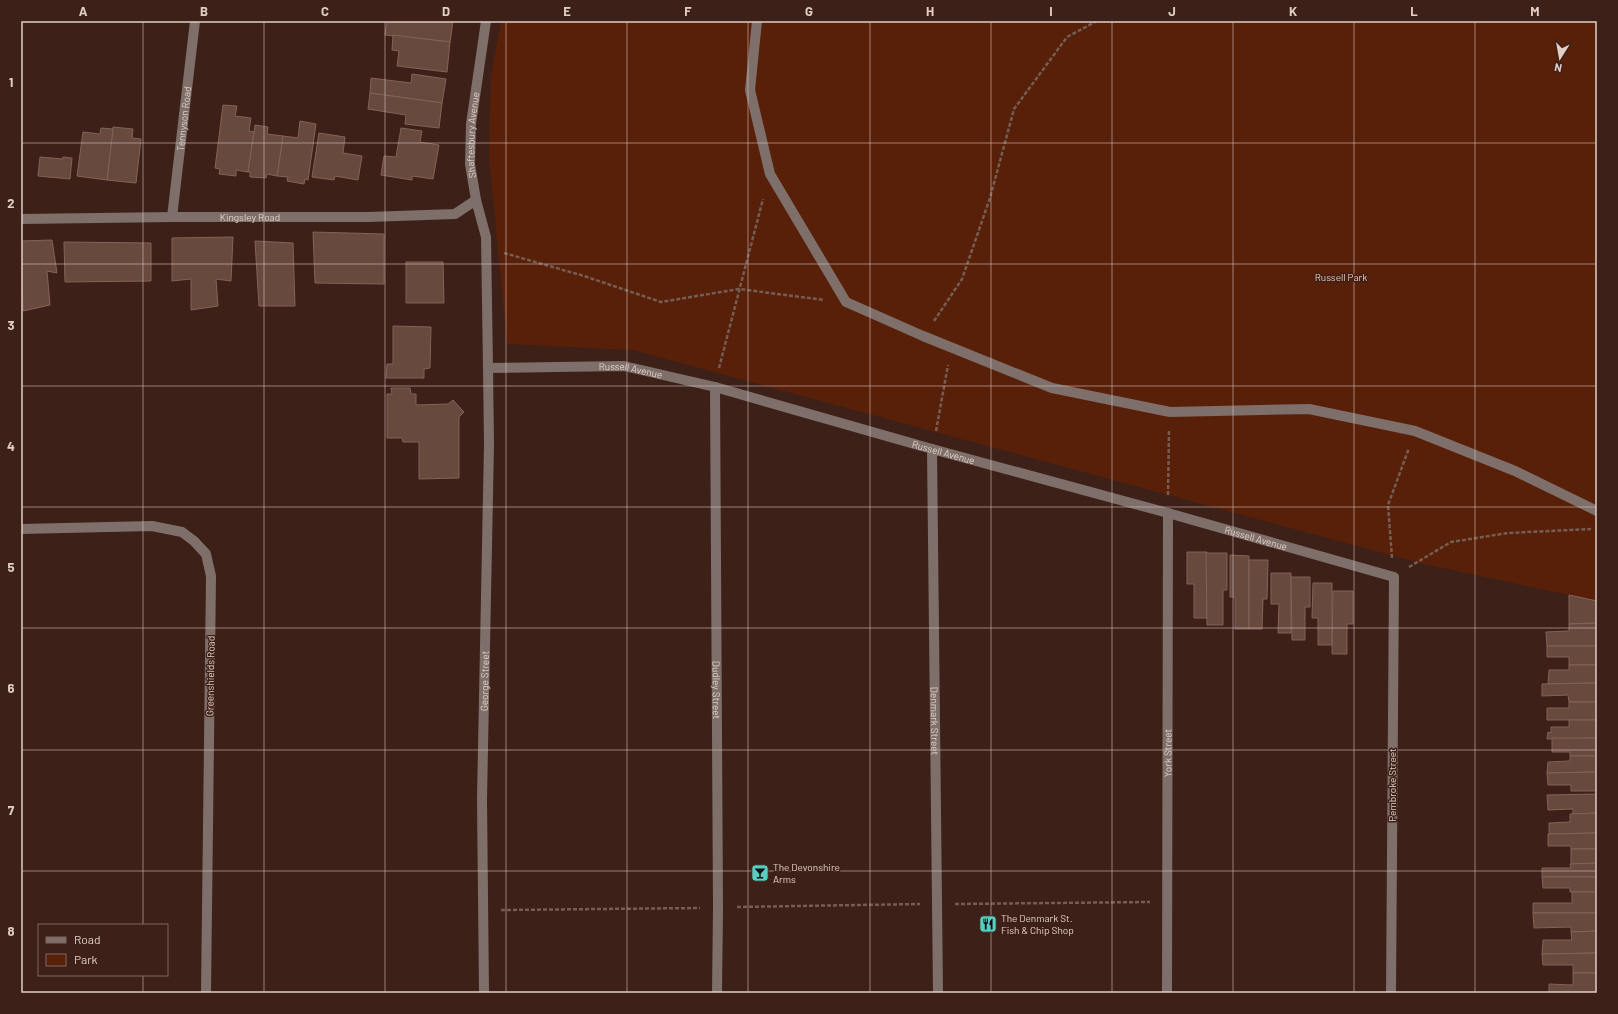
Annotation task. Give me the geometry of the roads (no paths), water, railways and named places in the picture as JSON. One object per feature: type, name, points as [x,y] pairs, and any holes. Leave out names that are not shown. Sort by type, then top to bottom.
[{"type":"street","name":"Tennyson Road","points":[[172,217],[195,21]]},
{"type":"street","name":"Shaftesbury Avenue","points":[[486,21],[471,124],[470,164],[476,200],[486,237],[488,368]]},
{"type":"street","points":[[757,21],[750,90],[770,174],[846,302],[923,336],[1052,388],[1170,412],[1309,409],[1415,431],[1515,471],[1597,511]]},
{"type":"street","name":"Kingsley Road","points":[[21,219],[368,217],[456,214],[476,200]]},
{"type":"street","name":"Russell Avenue","points":[[488,368],[624,366],[714,387],[932,449],[1394,576]]},
{"type":"street","name":"George Street","points":[[484,993],[482,800],[489,444],[488,368]]},
{"type":"street","name":"Dudley Street","points":[[714,387],[718,908],[717,993]]},
{"type":"street","name":"Denmark Street","points":[[932,449],[938,993]]},
{"type":"street","name":"York Street","points":[[1168,513],[1168,993]]},
{"type":"street","name":"Greenshields Road","points":[[21,529],[152,526],[182,532],[194,541],[206,554],[211,576],[206,993]]},
{"type":"street","name":"Pembroke Street","points":[[1391,993],[1394,576]]},
{"type":"place","name":"The Devonshire Arms","points":[[760,873]]},
{"type":"place","name":"The Denmark St. Fish & Chip Shop","points":[[988,924]]},
{"type":"park label","name":"Russell Park","points":[[1341,277]]}]
